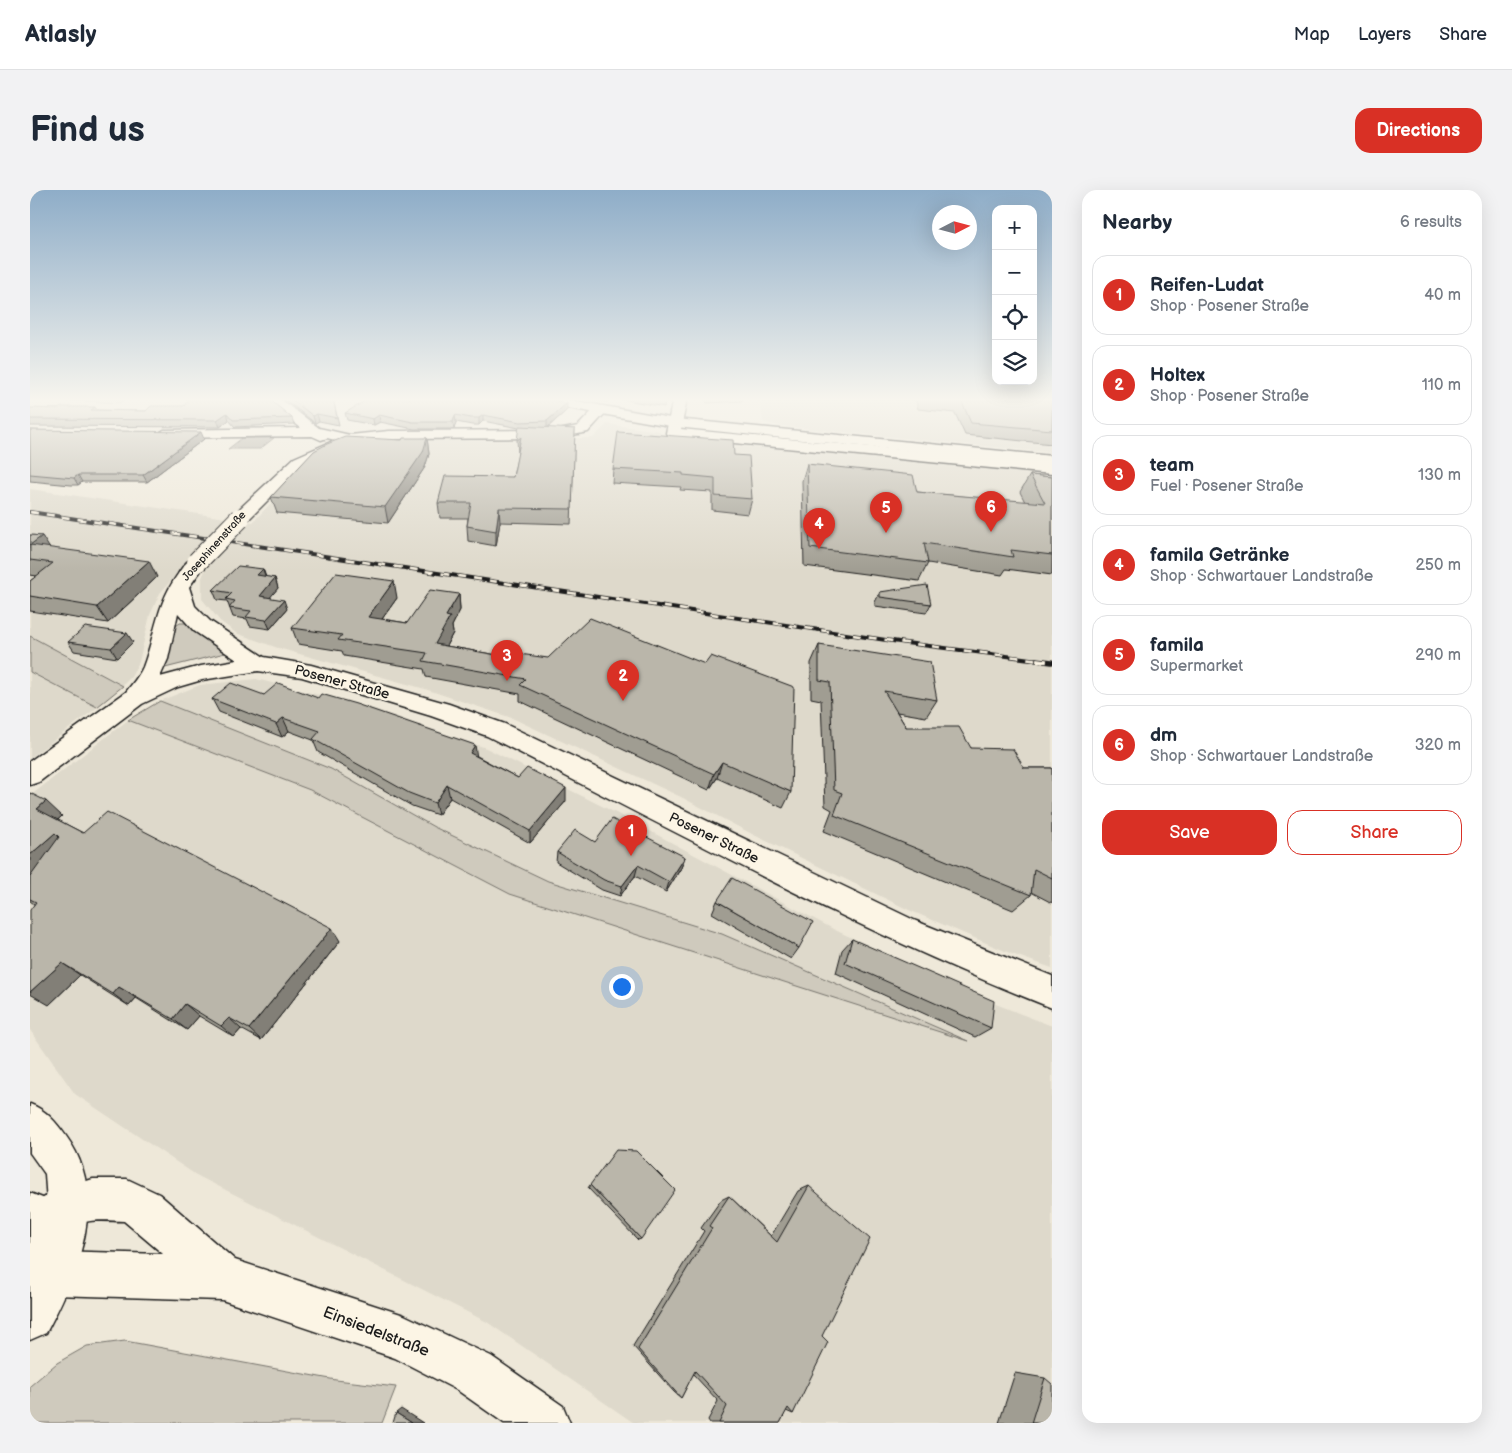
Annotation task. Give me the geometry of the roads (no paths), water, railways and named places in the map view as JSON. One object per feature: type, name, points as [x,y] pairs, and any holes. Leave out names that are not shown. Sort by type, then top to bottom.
[{"type":"street","name":"Josephinenstraße","points":[[36,771],[134,698],[155,668],[167,616],[179,586],[197,562],[240,518],[299,461],[311,456]]},
{"type":"street","points":[[906,456],[1052,469]]},
{"type":"street","points":[[998,456],[1052,461]]},
{"type":"street","name":"Posener Straße","points":[[179,586],[185,608],[202,626],[258,664]]},
{"type":"street","name":"Posener Straße","points":[[134,698],[170,682],[200,673],[258,664],[304,670],[440,710],[496,730],[905,931],[1002,974],[1052,992]]},
{"type":"street","points":[[30,1123],[53,1150],[65,1173],[42,1219],[53,1272],[30,1317]]},
{"type":"street","name":"Einsiedelstraße","points":[[42,1219],[93,1200],[127,1200],[144,1209],[222,1278]]},
{"type":"street","name":"Einsiedelstraße","points":[[53,1272],[222,1278],[404,1338],[474,1373],[546,1423]]},
{"type":"railway","points":[[38,513],[30,512],[906,643],[1046,661]]},
{"type":"railway","points":[[1036,660],[1052,662]]},
{"type":"place","name":"dm","points":[[991,532]]},
{"type":"place","name":"famila","points":[[886,533]]},
{"type":"place","name":"famila Getränke","points":[[819,549]]},
{"type":"place","name":"team","points":[[507,681]]},
{"type":"place","name":"Holtex","points":[[623,701]]},
{"type":"place","name":"Reifen-Ludat","points":[[631,856]]}]
